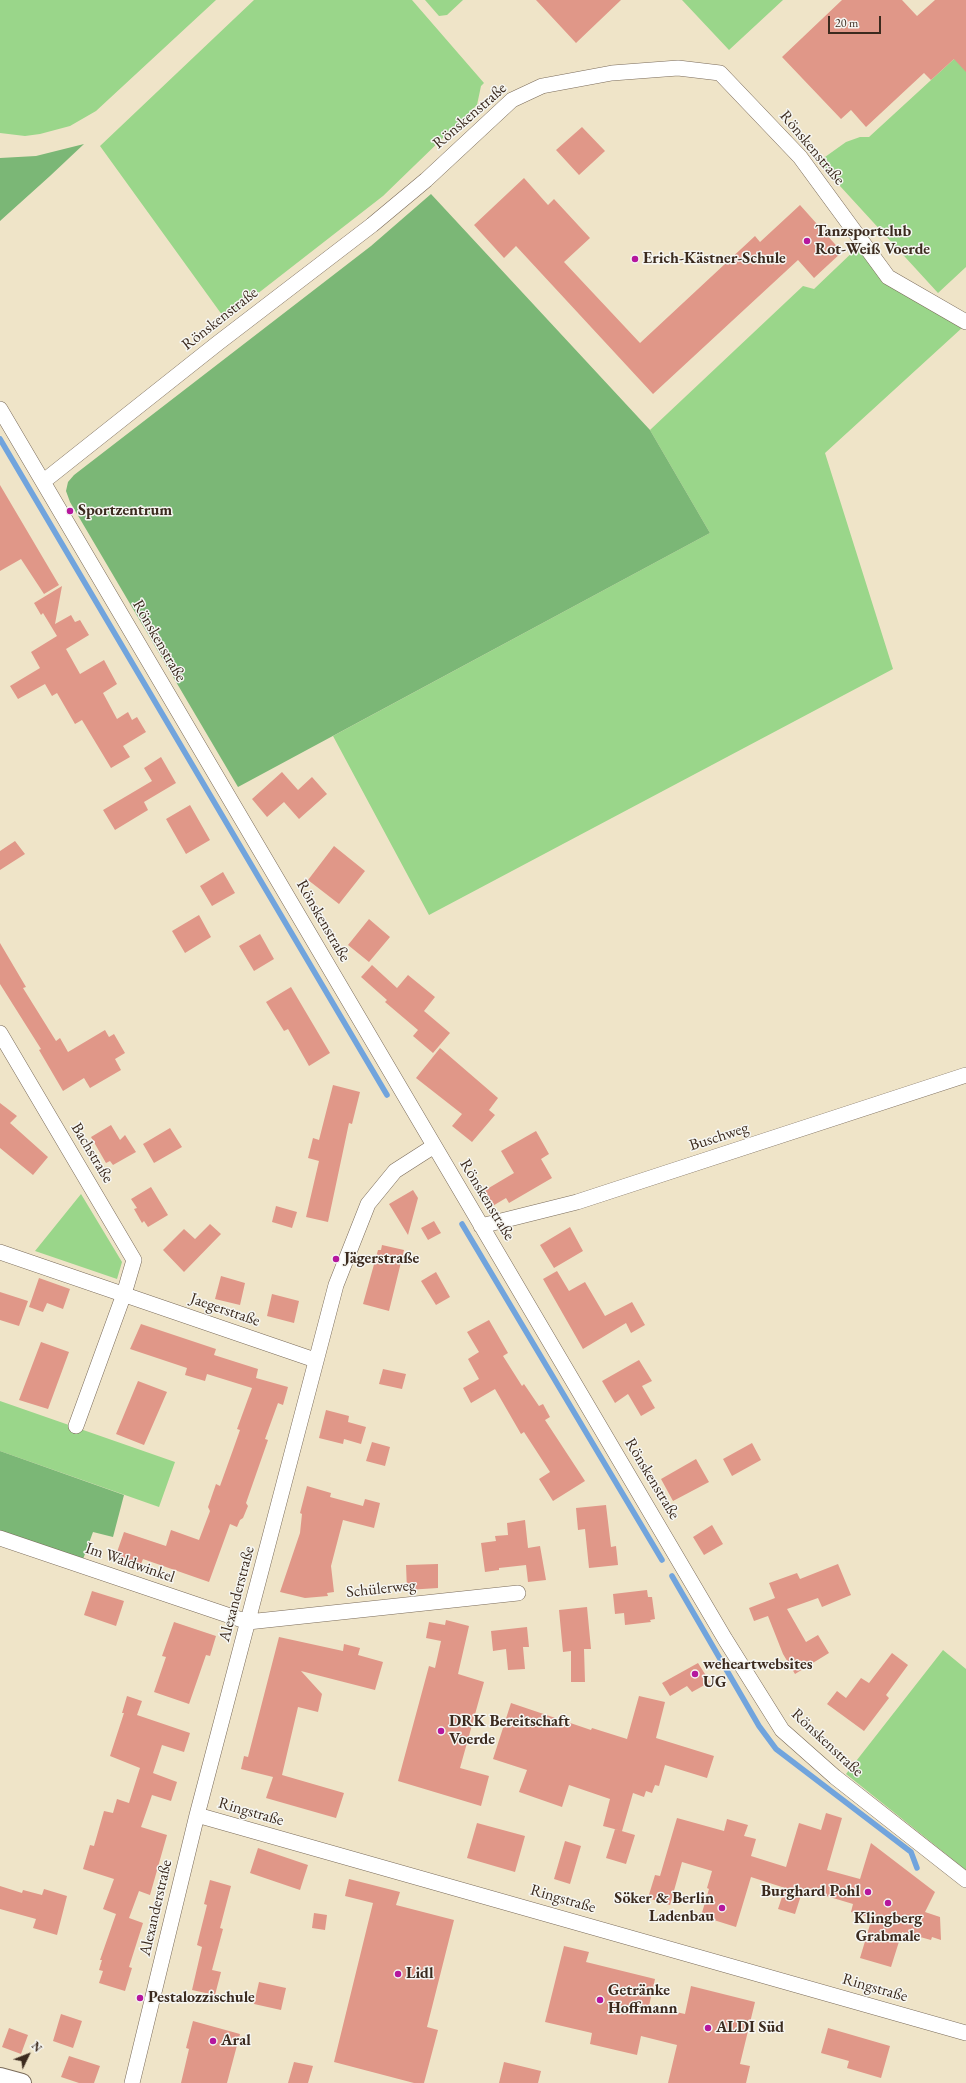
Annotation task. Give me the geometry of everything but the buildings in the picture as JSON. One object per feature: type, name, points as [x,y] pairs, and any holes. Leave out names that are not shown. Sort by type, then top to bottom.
[{"type":"street","name":"Rönskenstraße","points":[[44,481],[215,345],[372,225],[426,180],[512,100],[542,86],[612,73],[678,68],[720,73],[800,157],[888,277],[966,322]]},
{"type":"street","name":"Rönskenstraße","points":[[0,409],[44,481],[725,1639],[782,1730],[835,1777],[966,1880]]},
{"type":"street","name":"Bachstraße","points":[[0,1033],[134,1260],[124,1294]]},
{"type":"street","name":"Buschweg","points":[[481,1226],[576,1202],[966,1075]]},
{"type":"street","name":"Alexanderstraße","points":[[132,2083],[197,1815],[315,1360],[336,1285],[368,1204],[395,1172],[434,1146]]},
{"type":"street","name":"Jaegerstraße","points":[[0,1252],[315,1360]]},
{"type":"street","points":[[76,1426],[124,1294]]},
{"type":"street","name":"Im Waldwinkel","points":[[0,1538],[248,1622]]},
{"type":"street","name":"Schülerweg","points":[[248,1622],[518,1593]]},
{"type":"street","name":"Ringstraße","points":[[197,1815],[966,2033]]},
{"type":"street","points":[[0,2077],[22,2083]]},
{"type":"green space","points":[[0,0],[216,0],[96,111],[70,126],[40,134],[25,136],[0,133]]},
{"type":"green space","points":[[254,0],[412,0],[484,83],[481,86],[477,105],[383,196],[225,319],[100,146]]},
{"type":"green space","points":[[425,0],[463,0],[447,15],[439,16]]},
{"type":"green space","points":[[682,0],[783,0],[729,50]]},
{"type":"green space","points":[[954,59],[966,60],[966,267],[938,293],[818,162],[846,142],[860,137],[869,137]]},
{"type":"green space","points":[[84,144],[0,221],[0,158],[36,156]]},
{"type":"green space","points":[[431,194],[650,430],[710,533],[238,787],[70,502],[66,491],[68,482],[74,475],[371,246]]},
{"type":"green space","points":[[858,247],[963,327],[825,453],[893,669],[429,915],[333,736],[710,533],[650,430],[803,286],[814,289]]},
{"type":"green space","points":[[81,1194],[122,1262],[117,1279],[35,1251]]},
{"type":"green space","points":[[0,1401],[175,1462],[159,1507],[0,1451]]},
{"type":"green space","points":[[0,1451],[124,1495],[113,1537],[93,1532],[82,1562],[0,1533]]},
{"type":"green space","points":[[943,1650],[966,1669],[966,1870],[846,1774]]},
{"type":"waterway","points":[[0,439],[387,1095]]},
{"type":"waterway","points":[[462,1224],[662,1560]]},
{"type":"waterway","points":[[672,1576],[759,1726],[776,1749],[911,1852],[917,1868]]},
{"type":"place","name":"Tanzsportclub Rot-Weiß Voerde","points":[[807,241]]},
{"type":"place","name":"Erich-Kästner-Schule","points":[[635,259]]},
{"type":"place","name":"Sportzentrum","points":[[70,511]]},
{"type":"place","name":"Jägerstraße","points":[[336,1259]]},
{"type":"place","name":"weheartwebsites UG","points":[[695,1674]]},
{"type":"place","name":"DRK Bereitschaft Voerde","points":[[441,1731]]},
{"type":"place","name":"Burghard Pohl","points":[[868,1892]]},
{"type":"place","name":"Klingberg Grabmale","points":[[888,1903]]},
{"type":"place","name":"Söker & Berlin Ladenbau","points":[[722,1908]]},
{"type":"place","name":"Lidl","points":[[398,1974]]},
{"type":"place","name":"Pestalozzischule","points":[[140,1998]]},
{"type":"place","name":"Getränke Hoffmann","points":[[600,2000]]},
{"type":"place","name":"ALDI Süd","points":[[708,2028]]},
{"type":"place","name":"Aral","points":[[213,2041]]}]
